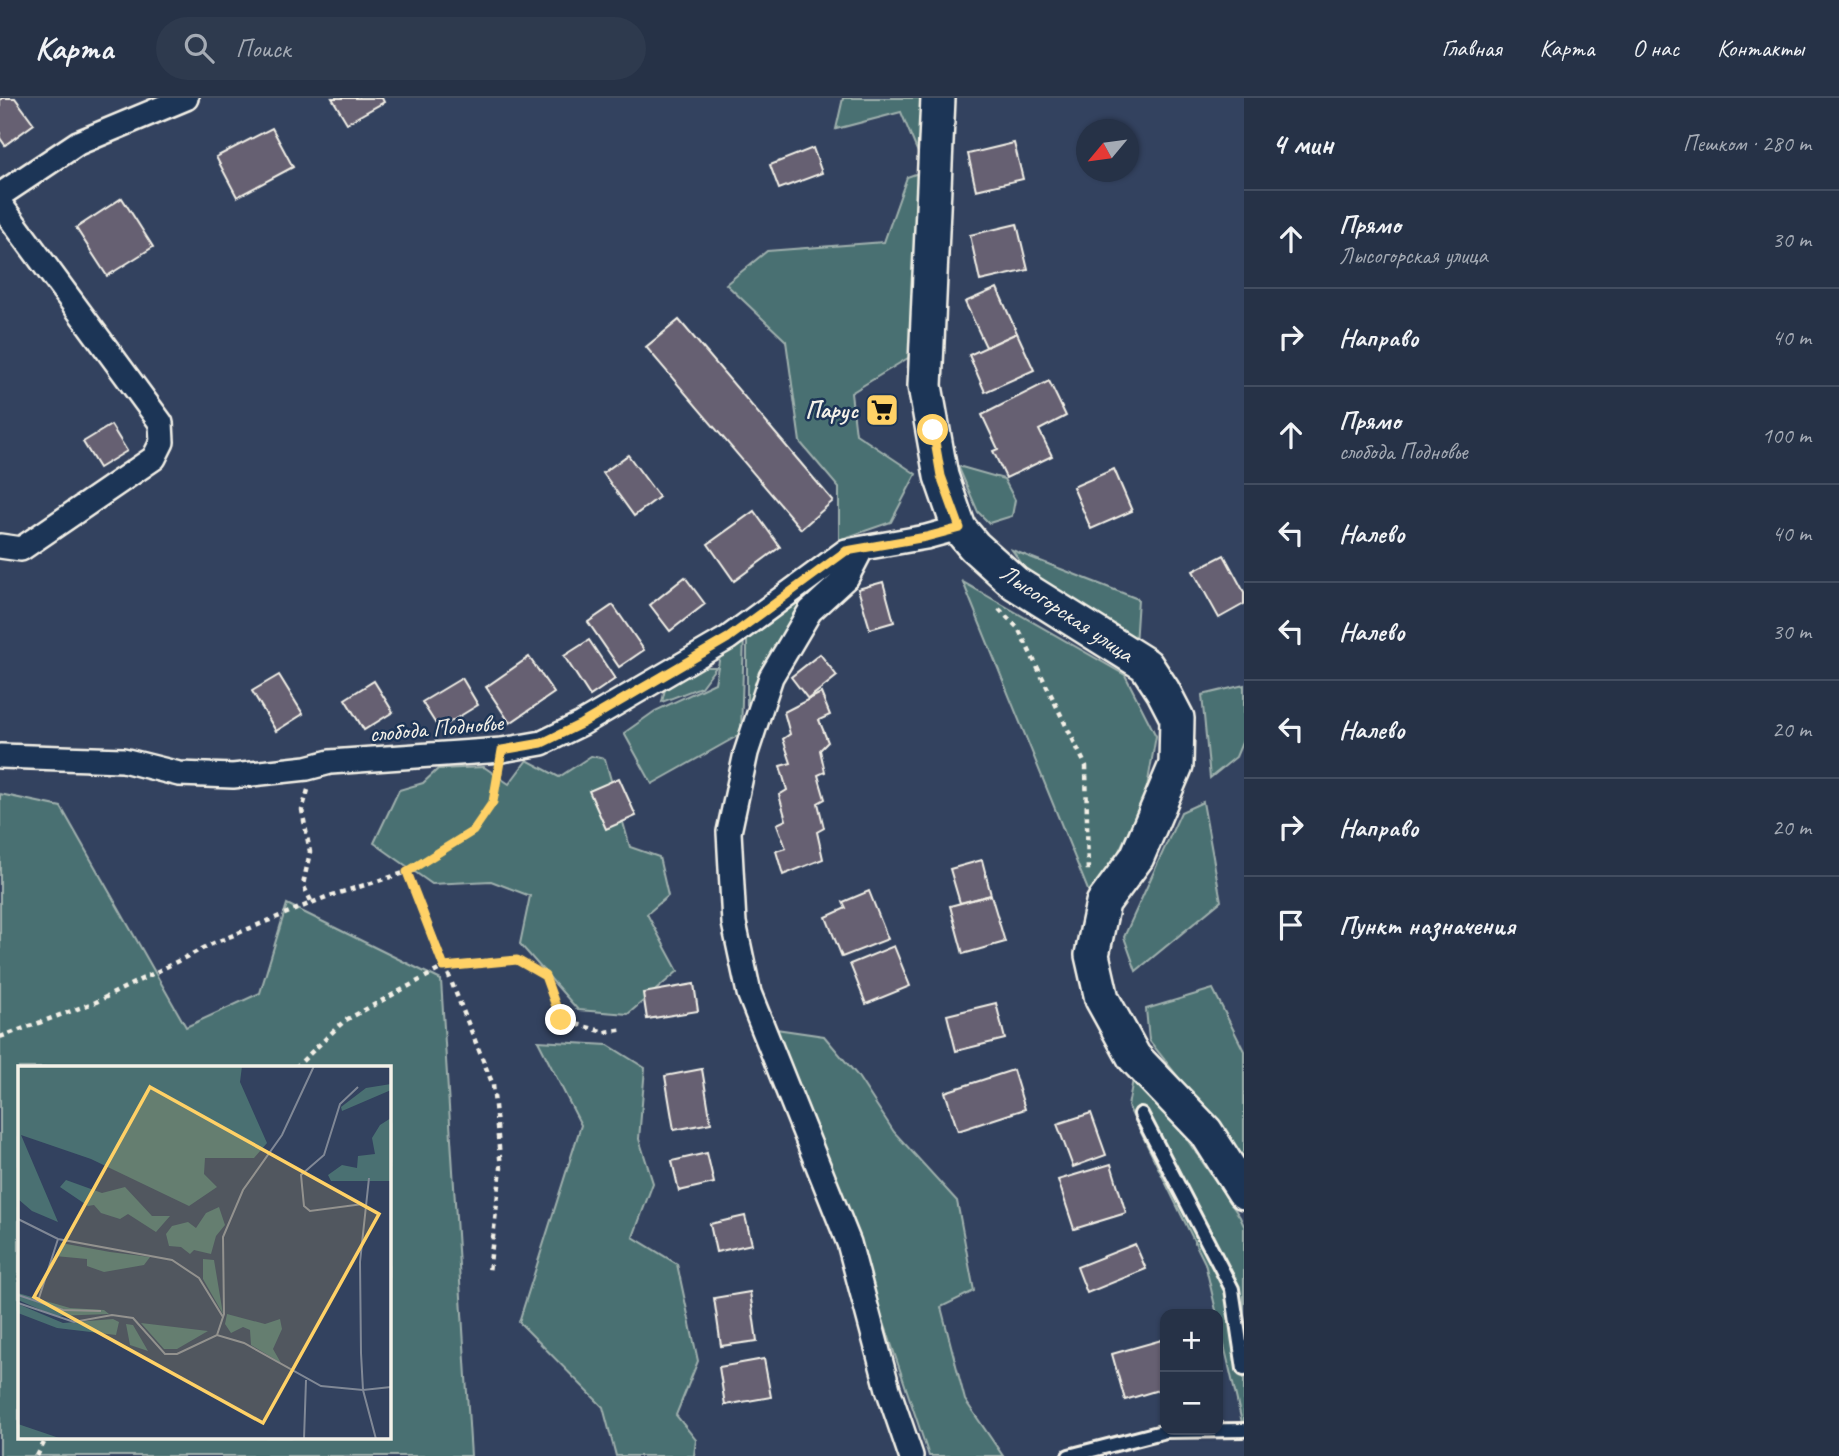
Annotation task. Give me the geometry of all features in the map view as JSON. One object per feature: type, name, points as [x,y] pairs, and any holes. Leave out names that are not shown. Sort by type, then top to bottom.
[{"type":"street","points":[[0,195],[78,143],[186,98]]},
{"type":"street","name":"Лысогорская улица","points":[[938,98],[925,386],[941,476],[960,528],[974,546],[1015,583],[1146,665],[1177,718],[1176,765],[1137,857],[1103,903],[1092,955],[1102,999],[1134,1056],[1206,1132],[1244,1192]]},
{"type":"street","points":[[0,204],[161,423],[162,442],[154,458],[21,549],[0,546]]},
{"type":"street","points":[[911,1456],[888,1390],[849,1242],[749,993],[734,923],[729,832],[746,753],[771,677],[810,611],[847,577],[853,551],[960,528]]},
{"type":"street","name":"слобода Подновье","points":[[0,757],[123,760],[179,774],[233,776],[307,768],[330,762],[502,750],[542,743],[581,724],[728,638],[827,565],[853,551]]},
{"type":"lane","points":[[1141,1114],[1232,1289],[1244,1369]]},
{"type":"lane","points":[[1069,1456],[1166,1432],[1244,1430]]},
{"type":"path","points":[[991,601],[1018,628],[1086,766],[1088,885]]},
{"type":"path","points":[[0,1037],[96,1002],[214,943],[312,903],[407,872],[473,831],[493,802],[502,750]]},
{"type":"path","points":[[307,768],[308,790],[302,810],[310,852],[303,885],[312,903]]},
{"type":"path","points":[[407,872],[493,1085],[500,1168],[489,1272]]},
{"type":"path","points":[[297,1066],[344,1021],[444,967],[517,960],[545,976],[561,1020],[605,1032],[625,1029]]},
{"type":"path","points":[[37,1456],[46,1438]]},
{"type":"green space","points":[[843,98],[930,98],[931,147],[918,153],[901,112],[836,129]]},
{"type":"green space","points":[[924,171],[921,350],[851,393],[856,434],[916,474],[891,522],[839,540],[839,488],[800,442],[786,341],[726,284],[767,251],[884,242],[907,177]]},
{"type":"green space","points":[[958,466],[1004,479],[1015,500],[1012,516],[989,523],[978,512]]},
{"type":"green space","points":[[1012,550],[1138,599],[1135,645],[1034,581]]},
{"type":"green space","points":[[848,554],[747,703],[747,631]]},
{"type":"green space","points":[[963,582],[1125,675],[1156,736],[1146,793],[1094,905]]},
{"type":"green space","points":[[744,634],[741,734],[652,784],[624,733],[655,711],[715,683],[721,650]]},
{"type":"green space","points":[[696,667],[716,667],[701,687],[662,702],[665,689]]},
{"type":"green space","points":[[1244,685],[1244,738],[1236,757],[1210,778],[1202,695]]},
{"type":"green space","points":[[591,756],[605,759],[630,847],[659,857],[668,896],[647,914],[678,971],[628,1014],[578,1010],[520,944],[530,896],[491,881],[432,884],[374,843],[399,790],[423,783],[438,769],[484,767],[509,784],[527,760],[559,777]]},
{"type":"green space","points":[[0,794],[61,807],[186,1027],[260,993],[287,904],[441,980],[471,1456],[0,1456]]},
{"type":"green space","points":[[1203,802],[1221,901],[1136,971],[1124,937],[1181,812]]},
{"type":"green space","points":[[1213,989],[1244,1051],[1244,1175],[1219,1129],[1149,1040],[1146,1009]]},
{"type":"green space","points":[[776,1029],[824,1036],[857,1075],[894,1132],[957,1201],[974,1291],[941,1307],[965,1400],[1003,1456],[929,1456],[851,1225]]},
{"type":"green space","points":[[538,1041],[608,1045],[645,1068],[639,1139],[653,1183],[633,1237],[677,1264],[698,1361],[676,1415],[696,1440],[694,1456],[616,1456],[603,1407],[519,1322],[581,1125]]},
{"type":"green space","points":[[1134,1074],[1162,1103],[1244,1226],[1244,1431],[1223,1341],[1223,1309],[1216,1309],[1205,1263],[1128,1106]]},
{"type":"building","points":[[2,98],[15,98],[34,124],[5,145],[0,138]]},
{"type":"building","points":[[332,98],[382,98],[384,102],[347,123]]},
{"type":"building","points":[[272,128],[293,167],[237,197],[216,157]]},
{"type":"building","points":[[1014,143],[1023,179],[976,190],[968,154]]},
{"type":"building","points":[[813,148],[822,173],[779,189],[770,165]]},
{"type":"building","points":[[122,198],[153,247],[107,276],[76,228]]},
{"type":"building","points":[[1017,224],[1028,270],[980,281],[970,235]]},
{"type":"building","points":[[997,288],[1017,333],[986,347],[965,302]]},
{"type":"building","points":[[679,320],[833,501],[801,529],[646,347]]},
{"type":"building","points":[[1017,333],[1034,370],[985,392],[969,355]]},
{"type":"building","points":[[1049,381],[1066,416],[1039,430],[1052,456],[1006,478],[993,451],[998,449],[982,415]]},
{"type":"building","name":"Парус","points":[[877,398],[893,404],[886,422],[871,416]]},
{"type":"building","points":[[111,425],[127,451],[99,468],[83,442]]},
{"type":"building","points":[[628,455],[659,497],[634,516],[603,473]]},
{"type":"building","points":[[1114,469],[1132,511],[1091,529],[1073,487]]},
{"type":"building","points":[[754,511],[780,547],[734,581],[708,544]]},
{"type":"building","points":[[1224,555],[1244,592],[1244,604],[1219,618],[1193,571]]},
{"type":"building","points":[[685,577],[705,604],[670,631],[650,605]]},
{"type":"building","points":[[883,582],[894,622],[870,629],[858,589]]},
{"type":"building","points":[[613,605],[644,650],[619,667],[588,622]]},
{"type":"building","points":[[589,640],[615,679],[590,696],[564,656]]},
{"type":"building","points":[[820,654],[837,676],[808,699],[791,677]]},
{"type":"building","points":[[529,657],[554,693],[510,723],[486,687]]},
{"type":"building","points":[[279,675],[303,714],[276,731],[252,691]]},
{"type":"building","points":[[462,678],[478,705],[439,729],[422,702]]},
{"type":"building","points":[[374,681],[393,712],[364,730],[345,699]]},
{"type":"building","points":[[821,693],[830,715],[819,720],[828,742],[820,750],[825,772],[818,775],[825,799],[818,803],[824,828],[817,832],[823,859],[783,875],[776,851],[786,848],[777,824],[786,820],[779,795],[787,790],[780,766],[791,763],[783,739],[790,734],[784,712]]},
{"type":"building","points":[[619,778],[636,816],[606,829],[589,791]]},
{"type":"building","points":[[982,860],[991,895],[960,903],[950,869]]},
{"type":"building","points":[[869,891],[888,939],[842,957],[826,917],[846,908],[843,902]]},
{"type":"building","points":[[991,895],[1005,942],[963,954],[950,906]]},
{"type":"building","points":[[894,946],[910,986],[866,1004],[850,964]]},
{"type":"building","points":[[694,984],[698,1011],[647,1019],[643,993]]},
{"type":"building","points":[[996,1003],[1005,1039],[956,1051],[947,1015]]},
{"type":"building","points":[[702,1069],[711,1123],[674,1130],[665,1076]]},
{"type":"building","points":[[1013,1070],[1025,1109],[958,1131],[945,1092]]},
{"type":"building","points":[[1091,1113],[1106,1155],[1073,1167],[1057,1124]]},
{"type":"building","points":[[707,1153],[714,1183],[679,1191],[672,1161]]},
{"type":"building","points":[[1111,1164],[1126,1213],[1074,1229],[1058,1180]]},
{"type":"building","points":[[745,1216],[752,1244],[716,1252],[710,1224]]},
{"type":"building","points":[[1135,1244],[1146,1269],[1087,1293],[1077,1267]]},
{"type":"building","points":[[750,1292],[757,1341],[721,1346],[714,1298]]},
{"type":"building","points":[[1160,1340],[1160,1390],[1125,1400],[1112,1354]]},
{"type":"building","points":[[764,1359],[771,1397],[725,1405],[719,1367]]},
{"type":"place","name":"Парус","points":[[882,410]]},
{"type":"route","points":[[561,1020],[545,976],[517,960],[444,967],[407,872],[473,831],[493,802],[502,750],[542,743],[581,724],[728,638],[846,551],[960,528],[941,476],[933,430]]}]
